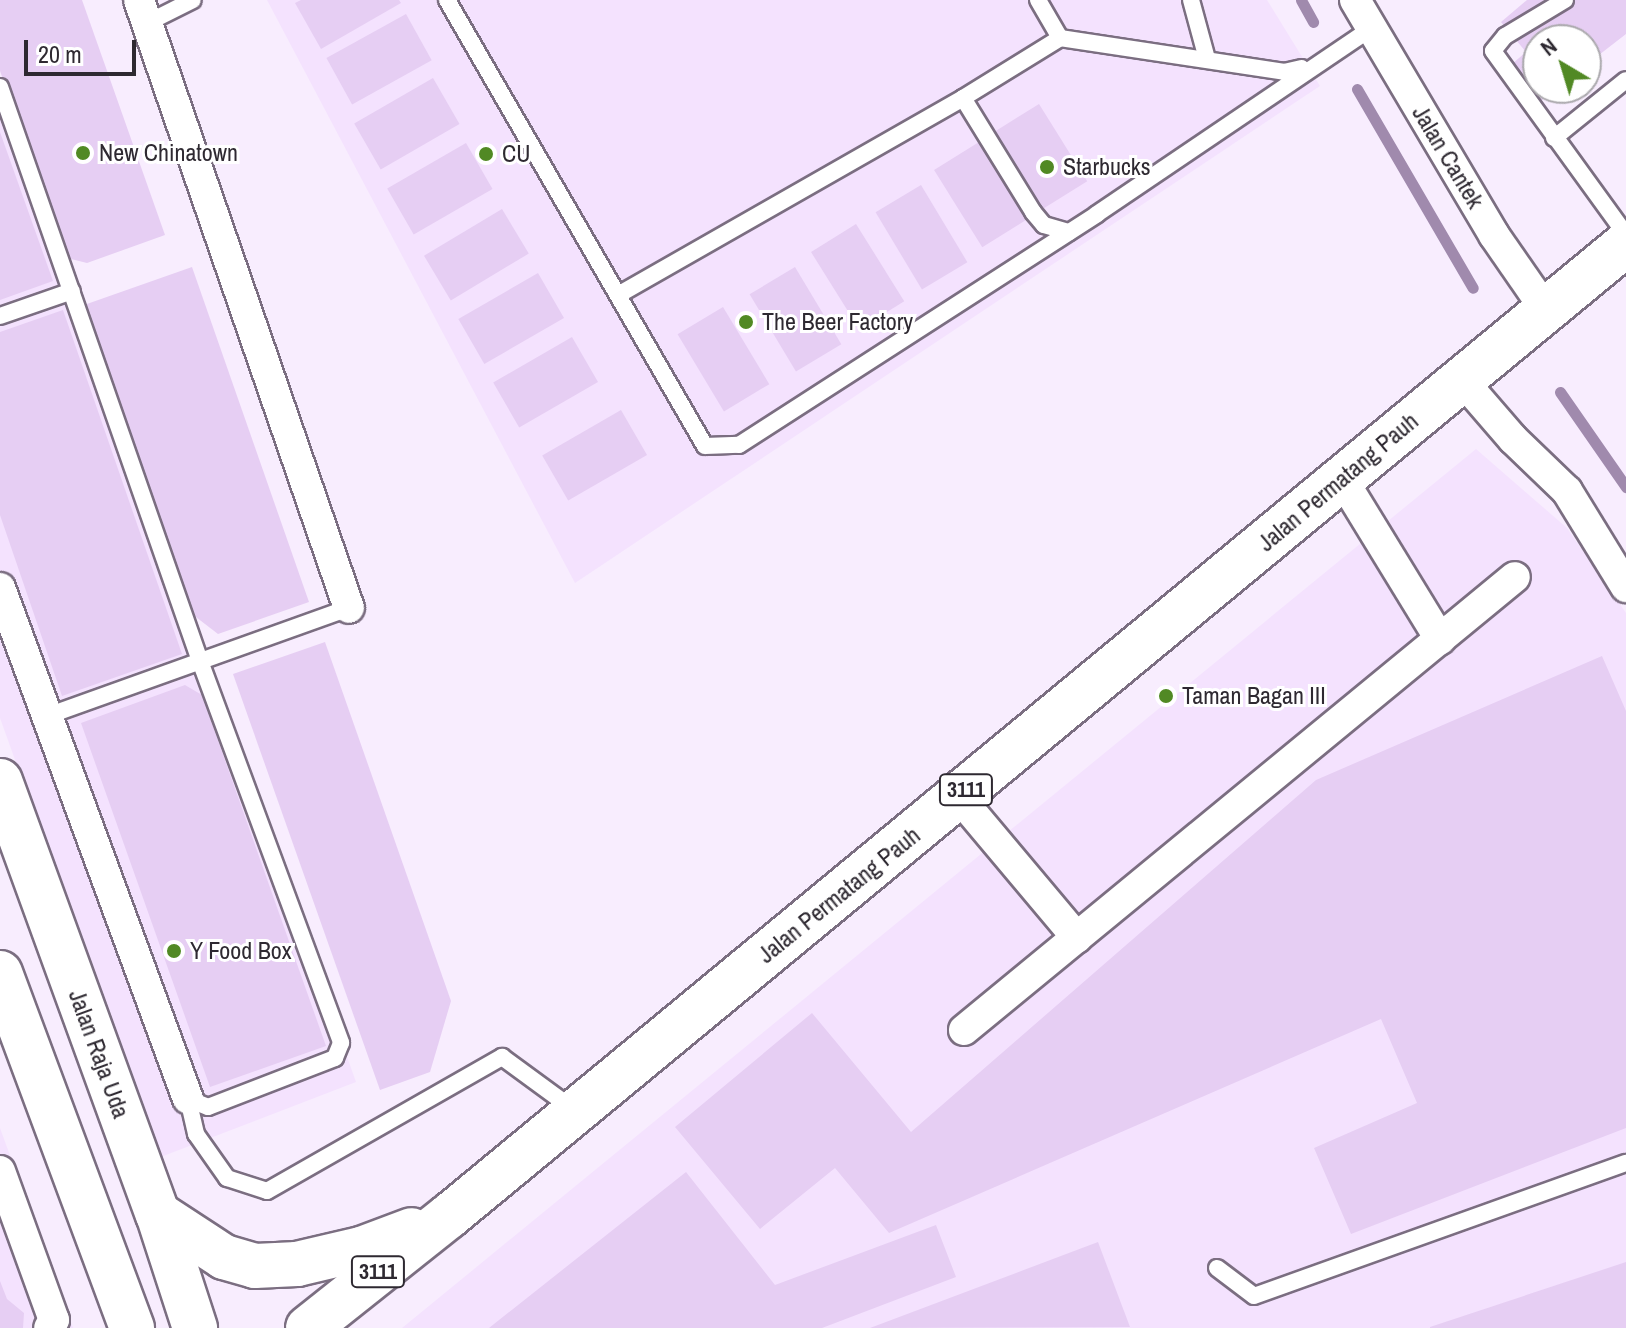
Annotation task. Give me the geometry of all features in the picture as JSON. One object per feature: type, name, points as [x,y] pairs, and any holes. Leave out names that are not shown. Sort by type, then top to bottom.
[{"type":"main road","name":"Jalan Permatang Pauh","points":[[308,1328],[449,1216],[1626,244]]},
{"type":"main road","name":"Jalan Raja Uda","points":[[0,781],[158,1214],[195,1328]]},
{"type":"main road","points":[[0,973],[132,1328]]},
{"type":"main road","points":[[158,1214],[224,1257],[255,1266],[297,1264],[361,1249],[449,1216]]},
{"type":"street","name":"Jalan Cantek","points":[[1355,0],[1360,35],[1544,312]]},
{"type":"street","points":[[143,12],[349,608]]},
{"type":"street","points":[[1472,372],[1513,439],[1567,491],[1626,587]]},
{"type":"street","points":[[1342,479],[1440,639]]},
{"type":"street","points":[[964,1030],[1515,577]]},
{"type":"street","points":[[0,588],[188,1099]]},
{"type":"street","points":[[958,796],[1077,938]]},
{"type":"street","points":[[0,1171],[54,1320],[49,1328]]},
{"type":"lane","points":[[143,12],[193,0]]},
{"type":"lane","points":[[447,0],[705,446],[739,445],[1069,232],[1360,35]]},
{"type":"lane","points":[[1038,0],[1060,38]]},
{"type":"lane","points":[[1191,0],[1207,59]]},
{"type":"lane","points":[[1565,0],[1505,36],[1493,51],[1626,235]]},
{"type":"lane","points":[[618,295],[963,98],[1060,38],[1284,72],[1311,66]]},
{"type":"lane","points":[[1554,138],[1626,80]]},
{"type":"lane","points":[[0,87],[200,661],[341,1043],[335,1058],[208,1107],[188,1099]]},
{"type":"lane","points":[[963,98],[1033,212],[1044,225],[1069,232]]},
{"type":"lane","points":[[0,316],[72,291]]},
{"type":"lane","points":[[47,716],[349,608]]},
{"type":"lane","points":[[188,1099],[196,1134],[227,1178],[267,1191],[502,1057],[576,1111]]},
{"type":"lane","points":[[1217,1268],[1254,1296],[1626,1163]]},
{"type":"shaded area","points":[[267,0],[1267,0],[1320,86],[575,583]]},
{"type":"shaded area","points":[[0,78],[356,1082],[158,1158],[0,718]]},
{"type":"shaded area","points":[[1476,449],[1567,528],[1626,613],[1626,1328],[402,1328]]},
{"type":"shaded area","points":[[0,1128],[73,1328],[0,1328]]},
{"type":"building","name":"New Chinatown","points":[[0,0],[82,0],[165,235],[87,263],[67,258],[0,71]]},
{"type":"building","points":[[301,0],[399,0],[401,3],[321,49],[295,3]]},
{"type":"building","points":[[1527,0],[1626,0],[1626,34],[1602,53],[1602,24],[1522,24],[1522,47],[1501,22]]},
{"type":"building","points":[[406,14],[432,60],[352,104],[326,58]]},
{"type":"building","points":[[1522,55],[1522,104],[1537,104],[1527,112],[1498,76]]},
{"type":"building","points":[[433,78],[460,124],[381,169],[354,124]]},
{"type":"building","points":[[1039,104],[1087,181],[1042,209],[994,132]]},
{"type":"building","points":[[0,132],[53,281],[0,300]]},
{"type":"building","points":[[979,142],[1027,219],[982,247],[934,170]]},
{"type":"building","points":[[466,143],[492,189],[414,234],[387,189]]},
{"type":"building","points":[[921,185],[967,262],[922,289],[876,212]]},
{"type":"building","points":[[502,209],[529,254],[451,300],[424,256]]},
{"type":"building","points":[[856,224],[904,301],[859,329],[811,252]]},
{"type":"building","points":[[192,267],[309,602],[218,634],[192,614],[84,305]]},
{"type":"building","points":[[795,267],[841,344],[796,371],[750,294]]},
{"type":"building","points":[[538,273],[564,318],[484,364],[458,319]]},
{"type":"building","points":[[723,307],[769,384],[724,411],[678,334]]},
{"type":"building","points":[[63,310],[182,654],[62,696],[0,515],[0,332]]},
{"type":"building","points":[[572,337],[598,382],[519,428],[493,383]]},
{"type":"building","points":[[621,410],[647,455],[568,501],[542,455]]},
{"type":"building","points":[[325,642],[451,1001],[430,1072],[380,1090],[233,674]]},
{"type":"building","points":[[1602,656],[1626,711],[1626,1128],[1351,1234],[1314,1148],[1417,1103],[1381,1019],[889,1233],[835,1168],[760,1229],[675,1127],[812,1013],[911,1132],[1316,780]]},
{"type":"building","points":[[185,685],[202,695],[326,1046],[210,1087],[81,723]]},
{"type":"building","points":[[686,1172],[775,1285],[936,1225],[956,1277],[822,1328],[489,1328]]},
{"type":"building","points":[[1098,1242],[1130,1327],[870,1328]]},
{"type":"building","points":[[1626,1262],[1626,1328],[1430,1328],[1430,1327]]},
{"type":"building","points":[[0,1281],[7,1299],[24,1313],[23,1328],[0,1328]]},
{"type":"waterway","points":[[1301,0],[1313,22]]},
{"type":"waterway","points":[[1357,89],[1473,288]]},
{"type":"waterway","points":[[1560,392],[1626,487]]},
{"type":"place","name":"New Chinatown","points":[[83,153]]},
{"type":"place","name":"CU","points":[[486,154]]},
{"type":"place","name":"Starbucks","points":[[1047,167]]},
{"type":"place","name":"The Beer Factory","points":[[746,322]]},
{"type":"place","name":"Taman Bagan III","points":[[1166,696]]},
{"type":"place","name":"Y Food Box","points":[[174,951]]}]
